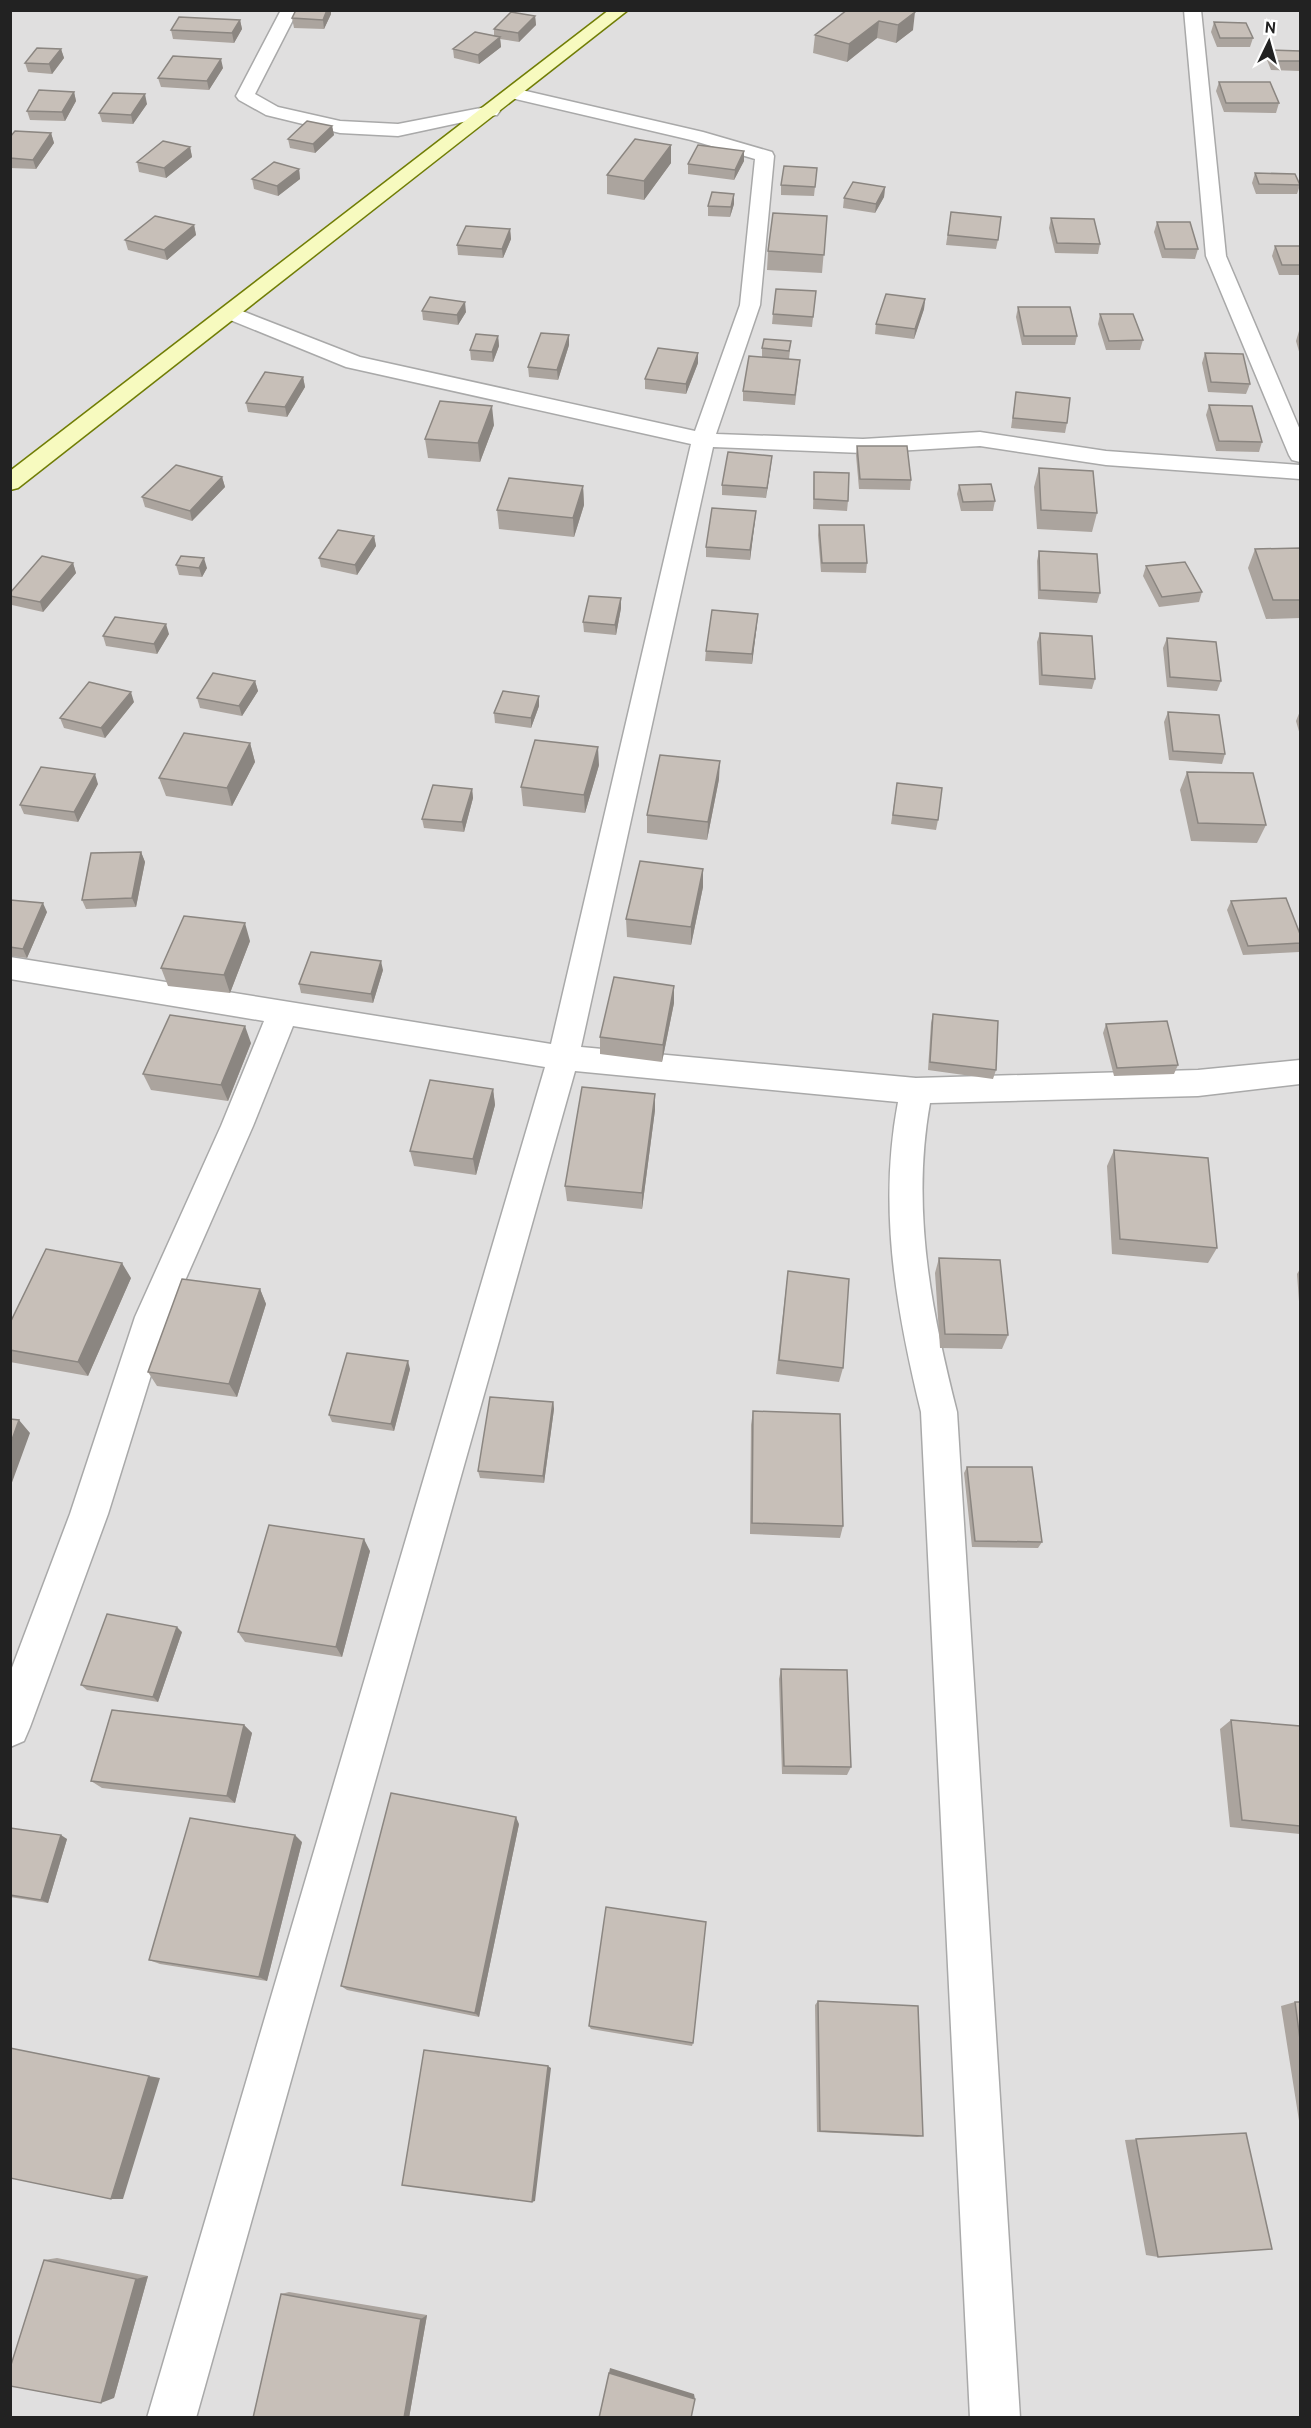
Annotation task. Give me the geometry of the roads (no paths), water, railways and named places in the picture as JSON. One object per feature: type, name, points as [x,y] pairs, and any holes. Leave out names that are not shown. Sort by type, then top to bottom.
[{"type":"main road","points":[[10,483],[620,10]]},
{"type":"street","points":[[171,2418],[563,1058],[703,440],[750,305],[765,156],[696,136],[502,102],[398,130],[340,128],[272,111],[245,96],[290,10]]},
{"type":"street","points":[[1192,10],[1216,256],[1300,455]]},
{"type":"street","points":[[230,313],[354,362],[703,440],[863,446],[980,439],[1106,458],[1300,472]]},
{"type":"street","points":[[10,968],[563,1058],[916,1092],[1198,1083],[1300,1072]]},
{"type":"street","points":[[10,1727],[89,1514],[152,1317],[237,1126],[284,1012]]},
{"type":"street","points":[[916,1092],[905,1163],[907,1233],[921,1342],[939,1412],[995,2418]]}]
